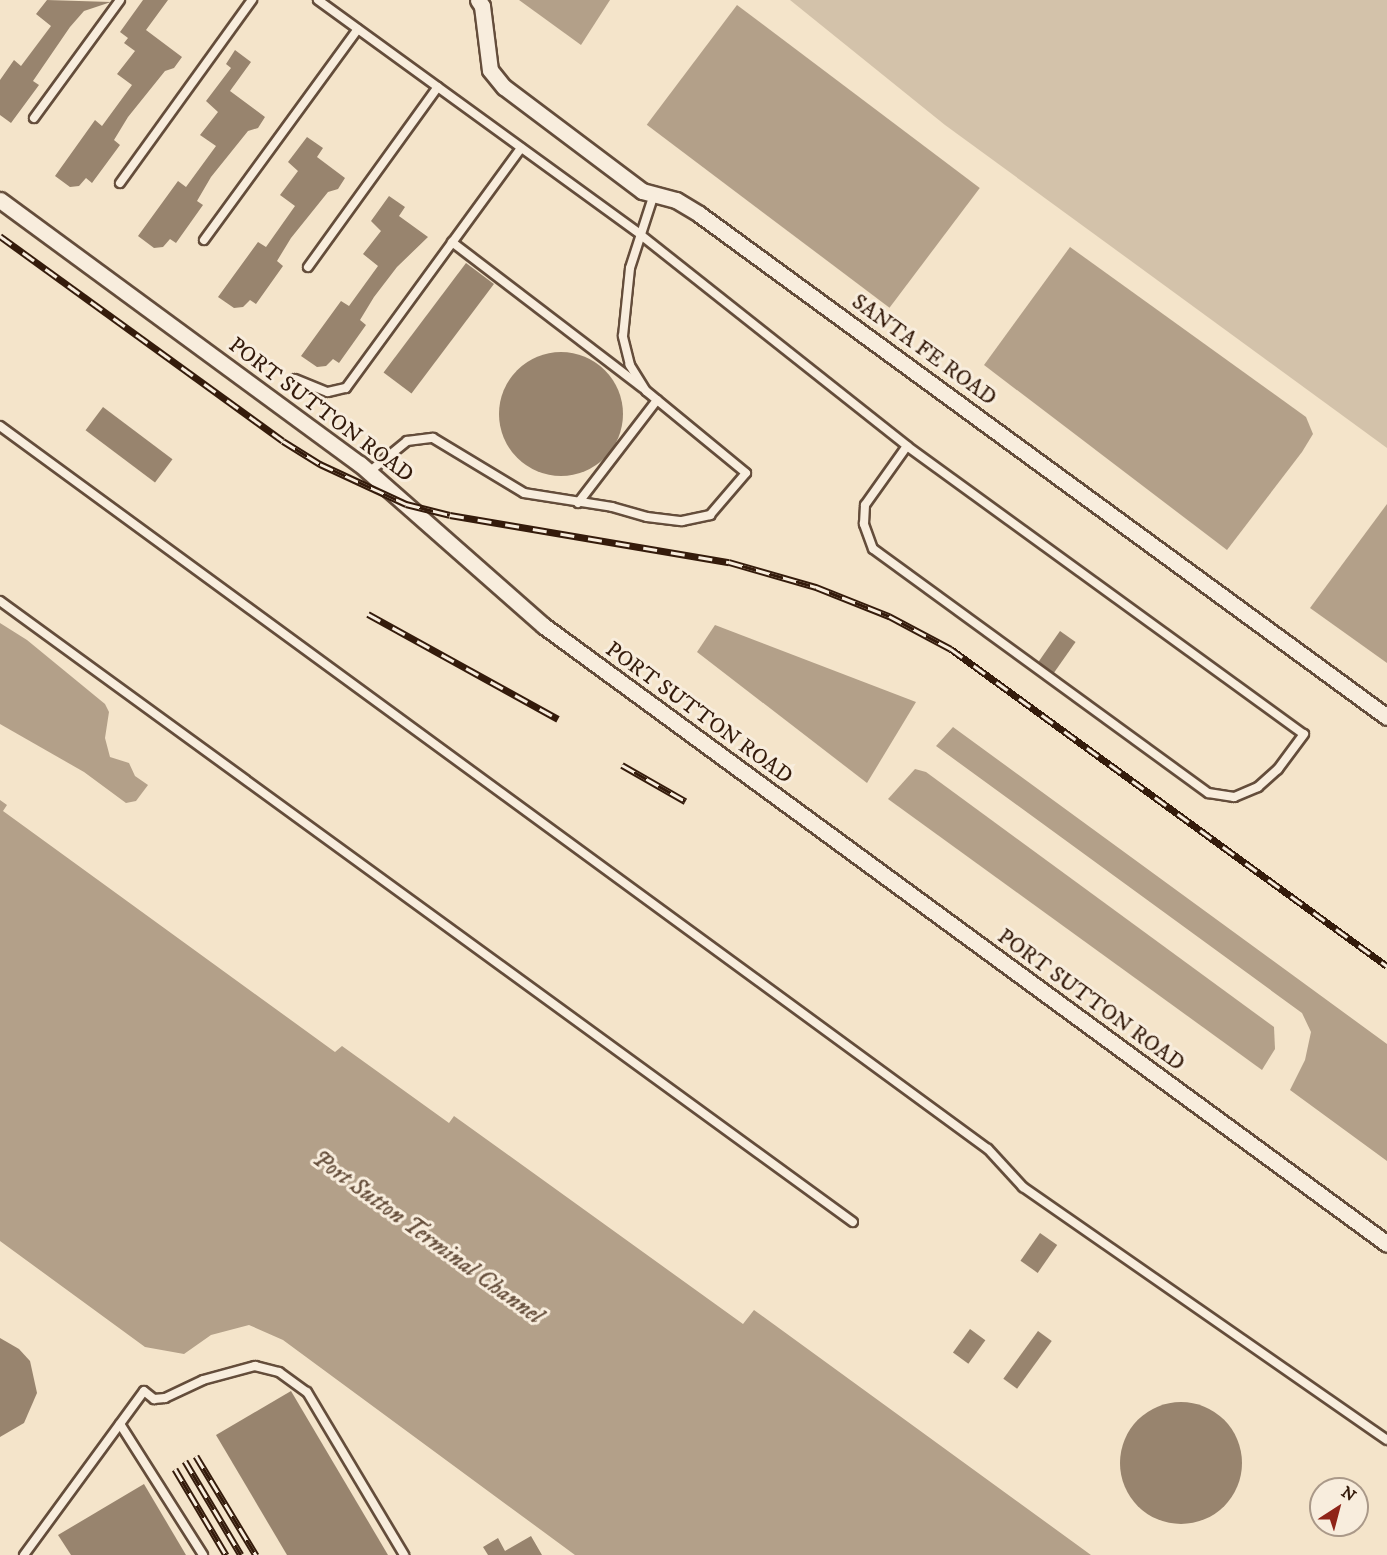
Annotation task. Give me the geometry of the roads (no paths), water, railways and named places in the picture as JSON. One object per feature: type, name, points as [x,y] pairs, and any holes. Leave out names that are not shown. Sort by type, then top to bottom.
[{"type":"street","name":"SANTA FE ROAD","points":[[478,0],[482,6],[490,70],[504,87],[642,191],[676,201],[699,214],[1387,717]]},
{"type":"street","name":"PORT SUTTON ROAD","points":[[0,200],[369,472],[544,626],[1387,1244]]},
{"type":"lane","points":[[34,118],[120,0]]},
{"type":"lane","points":[[120,183],[252,0]]},
{"type":"lane","points":[[318,0],[641,235],[907,446],[1304,734],[1278,770],[1258,787],[1234,797],[1208,793],[873,549],[864,524],[865,505],[907,446]]},
{"type":"lane","points":[[204,240],[358,29]]},
{"type":"lane","points":[[308,267],[438,87]]},
{"type":"lane","points":[[296,379],[328,392],[346,388],[521,148]]},
{"type":"lane","points":[[646,391],[630,365],[623,336],[630,268],[654,194]]},
{"type":"lane","points":[[369,472],[407,441],[434,438],[524,493],[682,521],[710,515],[746,473],[646,391],[453,242]]},
{"type":"lane","points":[[578,503],[657,400]]},
{"type":"lane","points":[[0,426],[987,1149],[1023,1187],[1387,1440]]},
{"type":"lane","points":[[0,601],[853,1222]]},
{"type":"lane","points":[[24,1555],[144,1391],[154,1399],[165,1398],[203,1380],[255,1366],[293,1380],[307,1392],[404,1555]]},
{"type":"lane","points":[[120,1424],[203,1555]]},
{"type":"water","points":[[519,0],[610,0],[581,45]]},
{"type":"water","points":[[737,5],[980,188],[890,308],[647,125]]},
{"type":"water","points":[[1070,247],[1306,417],[1313,434],[1302,452],[1227,550],[984,365]]},
{"type":"water","points":[[1387,504],[1387,663],[1310,608]]},
{"type":"water","points":[[0,623],[27,640],[105,704],[109,712],[105,738],[110,757],[129,763],[135,776],[148,785],[136,801],[126,803],[84,772],[0,724]]},
{"type":"water","points":[[715,625],[916,702],[867,783],[697,652]]},
{"type":"water","points":[[953,727],[1387,1044],[1387,1161],[1290,1090],[1305,1060],[1311,1032],[1302,1013],[936,746]]},
{"type":"water","points":[[915,769],[926,772],[1274,1027],[1275,1049],[1262,1070],[888,799]]},
{"type":"water","name":"Port Sutton Terminal Channel","points":[[0,800],[7,805],[3,811],[335,1052],[342,1046],[449,1123],[454,1116],[743,1324],[754,1310],[1091,1555],[575,1555],[283,1340],[249,1325],[211,1335],[184,1354],[145,1347],[0,1241]]},
{"type":"railway","points":[[0,236],[283,441],[320,464],[406,504],[450,515],[729,562],[816,587],[889,616],[951,649],[1387,966]]},
{"type":"railway","points":[[368,614],[558,719]]},
{"type":"railway","points":[[622,765],[685,801]]},
{"type":"railway","points":[[196,1456],[256,1555]]},
{"type":"railway","points":[[185,1461],[241,1555]]},
{"type":"railway","points":[[175,1469],[226,1555]]}]
